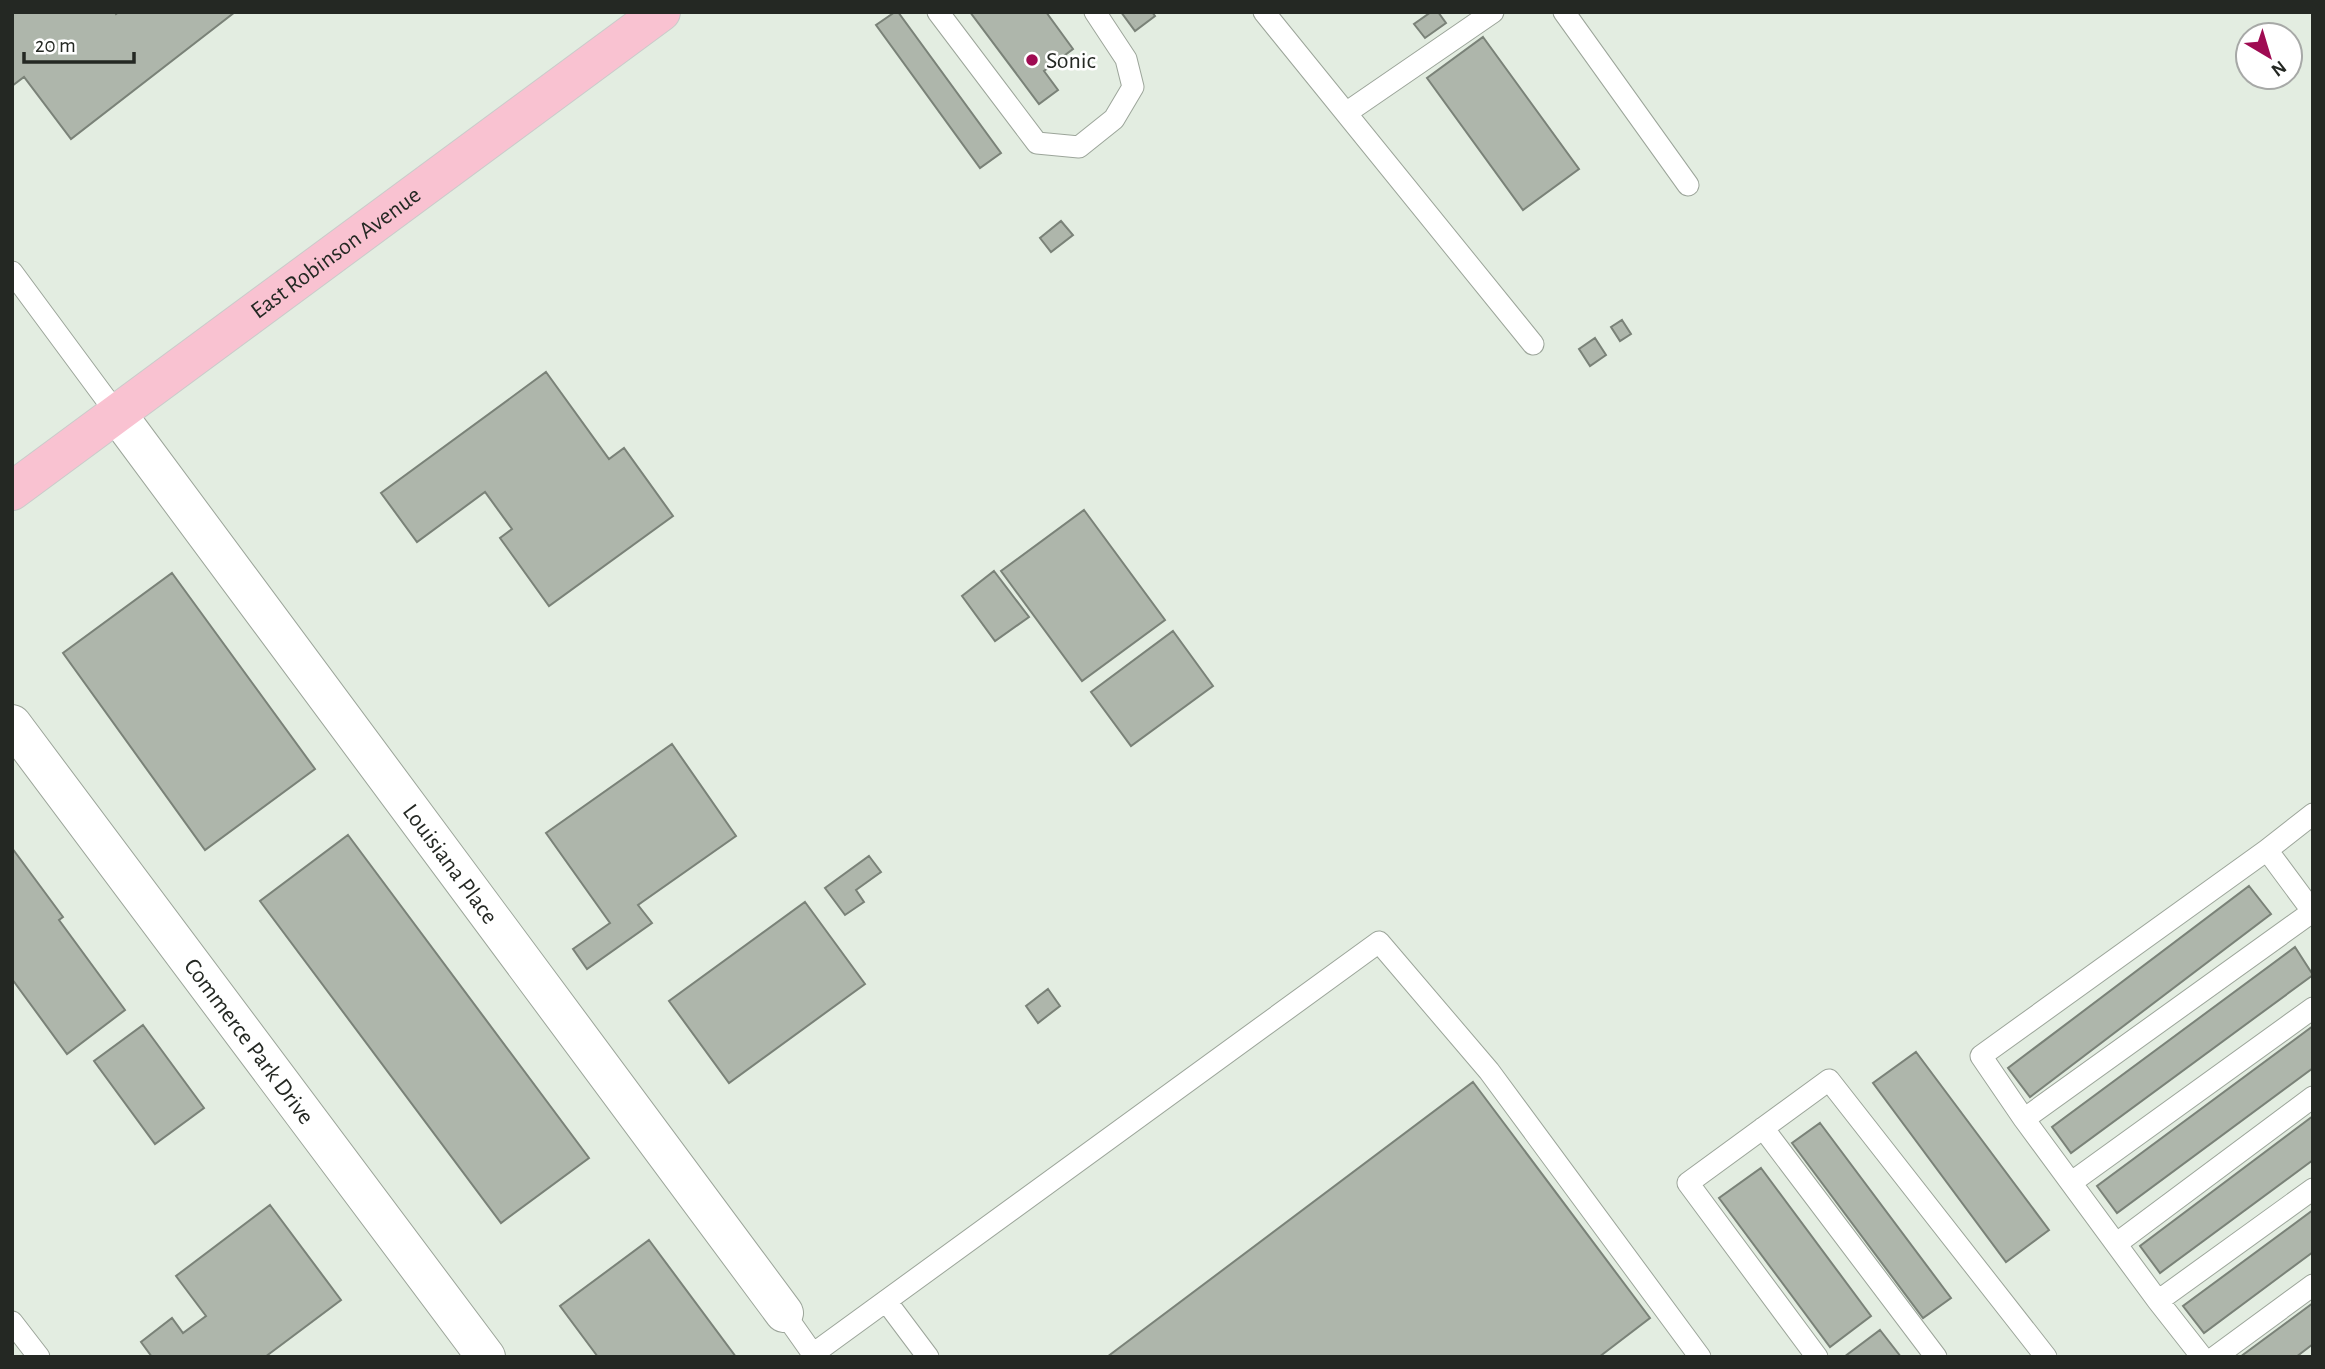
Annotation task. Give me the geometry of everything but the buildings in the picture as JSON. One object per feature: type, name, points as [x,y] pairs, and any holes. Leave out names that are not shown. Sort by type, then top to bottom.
[{"type":"highway","name":"East Robinson Avenue","points":[[12,491],[661,12]]},
{"type":"street","name":"Louisiana Place","points":[[117,414],[784,1313]]},
{"type":"street","name":"Commerce Park Drive","points":[[12,724],[486,1357]]},
{"type":"lane","points":[[938,12],[1037,143],[1079,147],[1114,119],[1133,87],[1126,59],[1095,12]]},
{"type":"lane","points":[[1264,12],[1533,344]]},
{"type":"lane","points":[[1346,113],[1493,12]]},
{"type":"lane","points":[[1564,12],[1688,185]]},
{"type":"lane","points":[[12,272],[117,414]]},
{"type":"lane","points":[[2202,1357],[2024,1119],[1981,1056],[2313,814]]},
{"type":"lane","points":[[2024,1119],[2312,912],[2267,850]]},
{"type":"lane","points":[[784,1313],[814,1355],[1379,942],[1489,1071],[1700,1357]]},
{"type":"lane","points":[[2072,1182],[2313,1008]]},
{"type":"lane","points":[[1817,1357],[1688,1183],[1829,1080],[2046,1357]]},
{"type":"lane","points":[[2116,1244],[2313,1097]]},
{"type":"lane","points":[[1763,1128],[1936,1357]]},
{"type":"lane","points":[[2158,1301],[2313,1189]]},
{"type":"lane","points":[[2215,1357],[2313,1285]]},
{"type":"lane","points":[[886,1301],[928,1357]]},
{"type":"lane","points":[[12,1322],[38,1357]]},
{"type":"place","name":"Sonic","points":[[1032,60]]}]
